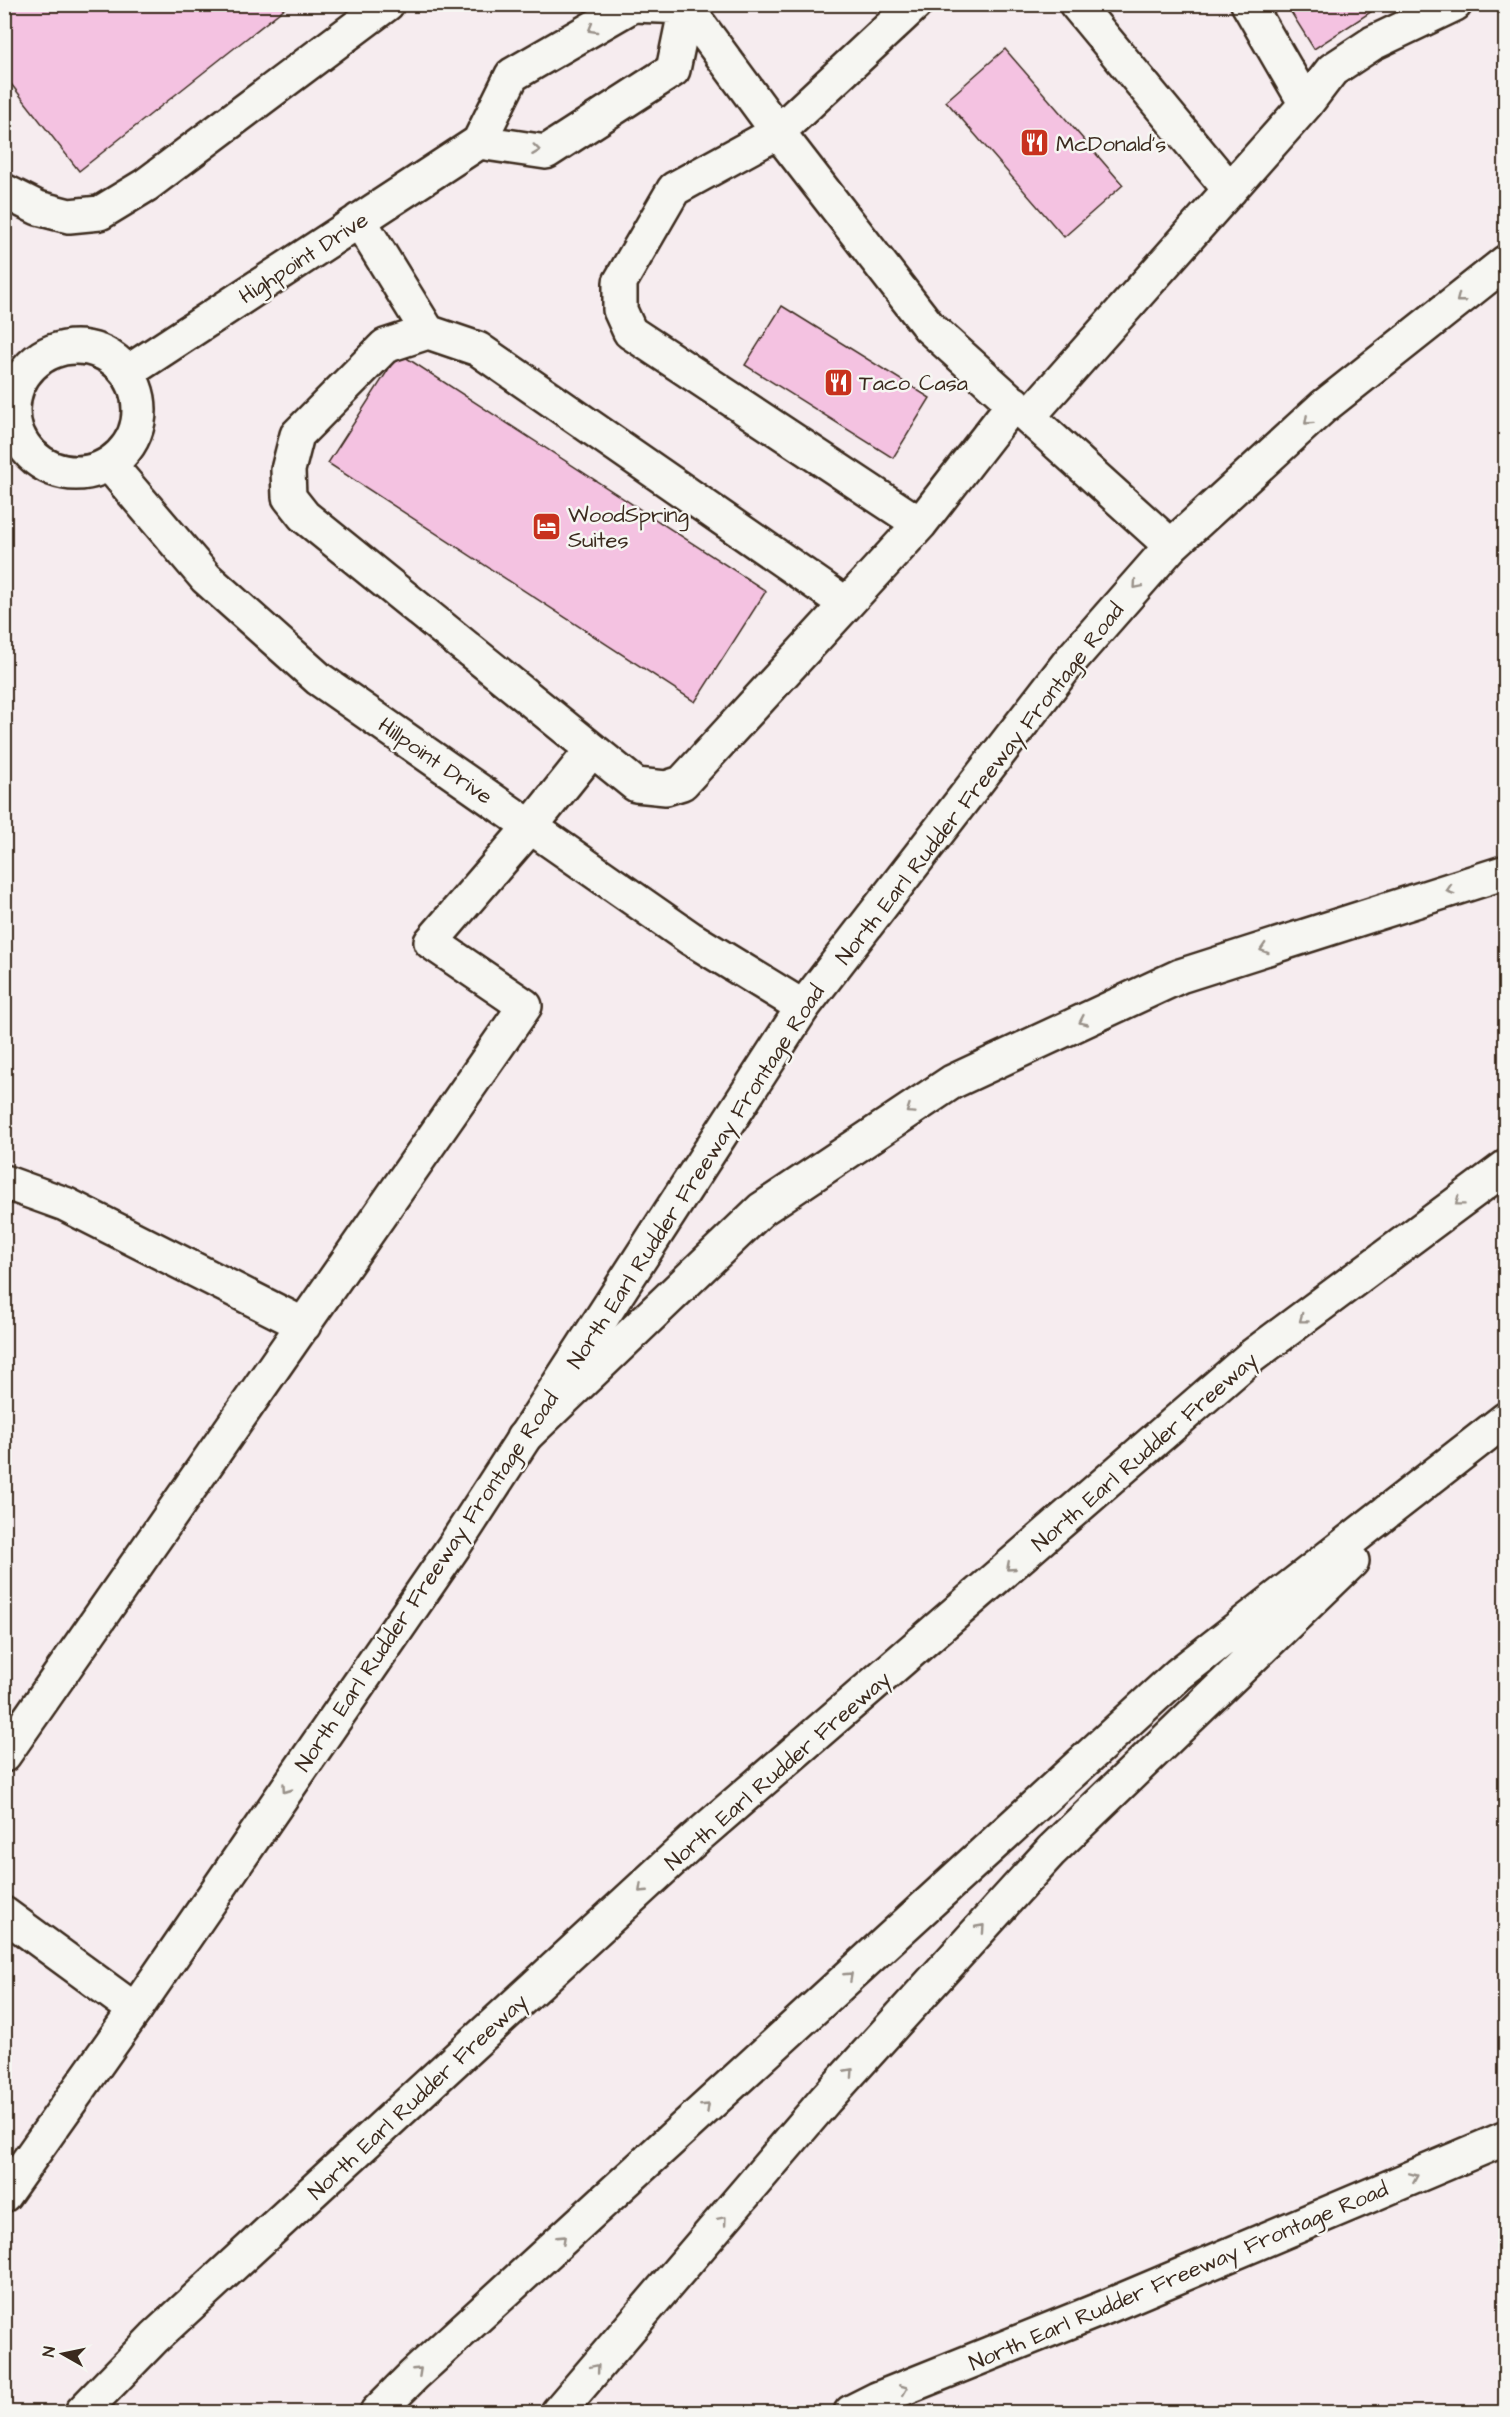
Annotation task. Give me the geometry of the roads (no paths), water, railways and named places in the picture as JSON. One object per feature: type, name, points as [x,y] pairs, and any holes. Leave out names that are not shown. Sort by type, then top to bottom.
[{"type":"main road","points":[[4,191],[38,208],[69,216],[100,213],[146,185],[387,4]]},
{"type":"main road","points":[[915,4],[778,132],[674,189],[620,282],[620,310],[630,332],[920,524]]},
{"type":"main road","points":[[1076,4],[1230,190]]},
{"type":"main road","points":[[1248,4],[1306,104]]},
{"type":"main road","points":[[846,604],[478,349],[428,332],[385,346],[297,435],[288,470],[289,497],[304,516],[636,785],[666,788],[682,783],[920,524],[1021,410],[1230,190],[1306,104],[1332,70],[1365,48],[1455,4]]},
{"type":"main road","name":"Highpoint Drive","points":[[128,372],[478,142],[512,75],[633,5],[686,5]]},
{"type":"main road","points":[[686,5],[778,132],[929,327],[1171,546]]},
{"type":"main road","points":[[478,142],[546,152],[673,70],[686,5]]},
{"type":"main road","points":[[359,220],[428,332]]},
{"type":"main road","name":"North Earl Rudder Freeway Frontage Road","points":[[4,2194],[135,2010],[454,1546],[803,1007],[1070,661],[1171,546],[1323,407],[1506,262]]},
{"type":"main road","points":[[70,346],[92,348],[112,357],[128,372],[137,392],[140,412],[135,432],[125,450],[109,464],[89,472],[68,473],[46,467],[11,439],[13,400],[11,380],[49,351],[70,346]]},
{"type":"main road","name":"Hillpoint Drive","points":[[109,464],[206,578],[319,679],[690,938],[803,1007]]},
{"type":"main road","points":[[4,1755],[525,1006],[431,942],[531,826],[592,750]]},
{"type":"main road","points":[[523,1438],[762,1209],[952,1082],[1180,976],[1506,872]]},
{"type":"main road","name":"North Earl Rudder Freeway","points":[[82,2412],[155,2337],[696,1838],[1252,1356],[1506,1167]]},
{"type":"main road","points":[[4,1182],[35,1192],[97,1220],[304,1325]]},
{"type":"main road","points":[[377,2412],[414,2375],[1179,1674],[1494,1428]]},
{"type":"main road","points":[[558,2412],[825,2100],[1051,1851],[1494,1428]]},
{"type":"main road","points":[[4,1914],[135,2010]]},
{"type":"main road","name":"North Earl Rudder Freeway Frontage Road","points":[[850,2412],[1506,2138]]},
{"type":"place","name":"McDonald's","points":[[1035,143]]},
{"type":"place","name":"Taco Casa","points":[[838,382]]},
{"type":"place","name":"WoodSpring Suites","points":[[547,527]]}]
